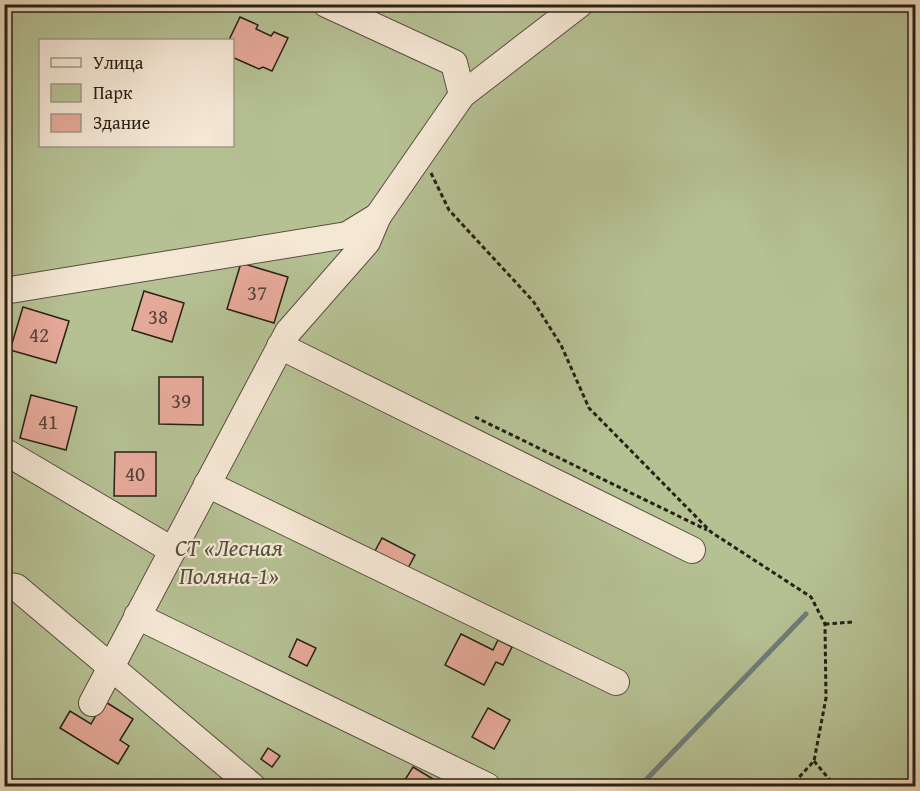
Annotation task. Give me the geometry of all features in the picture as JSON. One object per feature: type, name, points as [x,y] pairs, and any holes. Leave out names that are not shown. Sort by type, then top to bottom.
[{"type":"street","points":[[326,4],[454,63],[462,95]]},
{"type":"street","points":[[92,703],[288,332],[367,242],[378,216],[462,95],[580,4]]},
{"type":"street","points":[[4,291],[347,235],[378,216]]},
{"type":"street","points":[[280,346],[692,550]]},
{"type":"street","points":[[4,451],[172,550]]},
{"type":"street","points":[[207,484],[616,682]]},
{"type":"street","points":[[4,585],[16,587],[252,786]]},
{"type":"street","points":[[137,616],[487,786]]},
{"type":"path","points":[[422,153],[449,210],[533,301],[561,345],[589,408],[711,532]]},
{"type":"path","points":[[475,417],[711,532],[811,597],[825,624],[826,698],[814,761],[791,786]]},
{"type":"path","points":[[825,624],[853,622]]},
{"type":"path","points":[[814,761],[835,786]]},
{"type":"green space","name":"СТ «Лесная Поляна-1»","points":[[5,5],[915,5],[915,786],[5,786]]},
{"type":"building","points":[[240,17],[258,25],[256,29],[271,36],[274,32],[288,38],[272,71],[263,67],[259,69],[234,58],[234,39],[229,39]]},
{"type":"building","points":[[241,263],[288,277],[274,323],[227,309]]},
{"type":"building","points":[[144,291],[184,303],[172,342],[132,330]]},
{"type":"building","points":[[23,307],[69,321],[56,363],[10,350]]},
{"type":"building","points":[[159,377],[203,377],[203,425],[159,424]]},
{"type":"building","points":[[31,395],[77,407],[66,450],[20,438]]},
{"type":"building","points":[[115,452],[156,452],[156,496],[114,496]]},
{"type":"building","points":[[382,538],[415,555],[407,570],[374,553]]},
{"type":"building","points":[[461,634],[493,650],[498,640],[512,647],[503,665],[496,662],[484,685],[445,665]]},
{"type":"building","points":[[297,639],[316,648],[307,666],[289,657]]},
{"type":"building","points":[[104,701],[133,719],[120,740],[129,746],[118,764],[60,728],[70,711],[91,724]]},
{"type":"building","points":[[488,708],[510,720],[494,749],[472,737]]},
{"type":"building","points":[[268,748],[280,756],[272,767],[261,759]]},
{"type":"building","points":[[413,767],[438,782],[435,786],[401,786]]},
{"type":"waterway","points":[[640,786],[806,614]]}]
